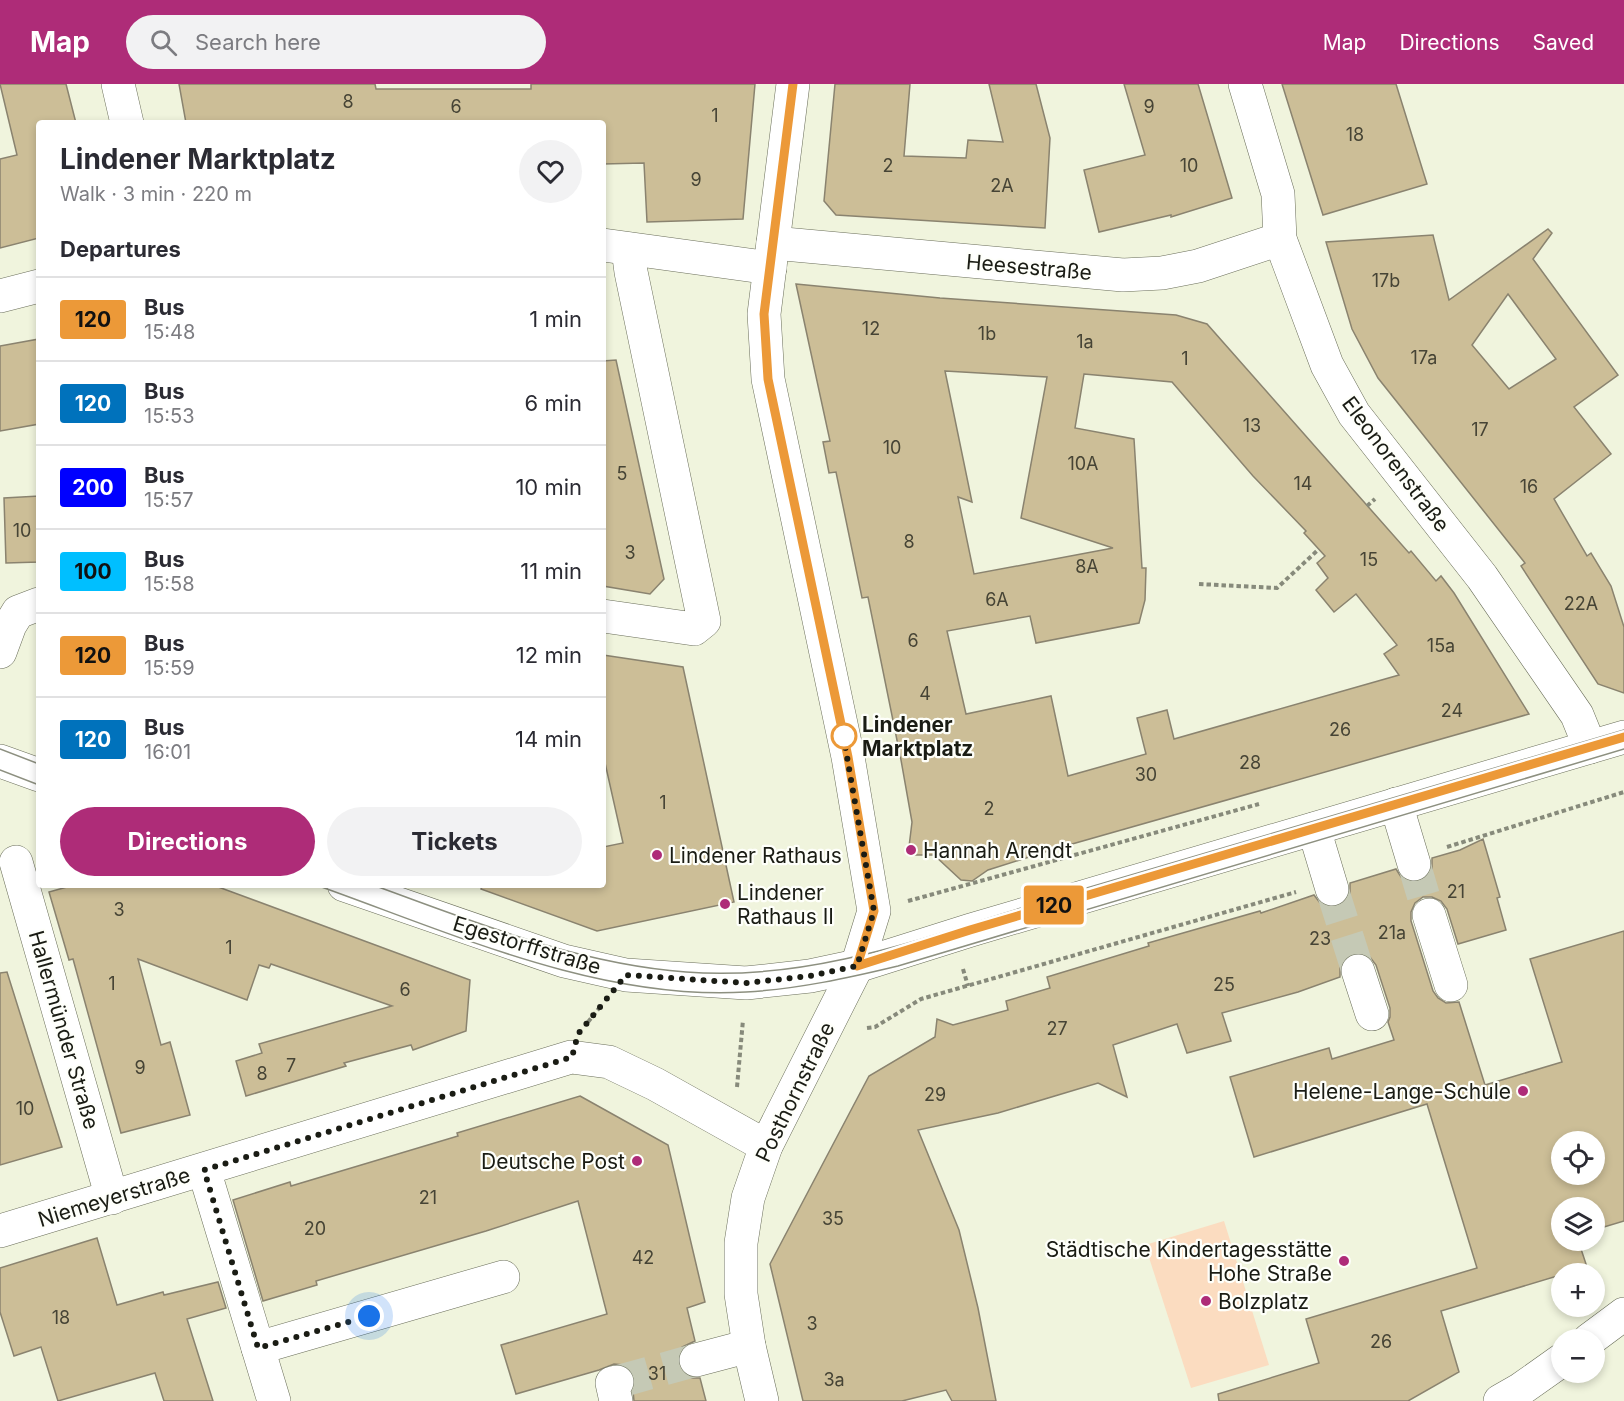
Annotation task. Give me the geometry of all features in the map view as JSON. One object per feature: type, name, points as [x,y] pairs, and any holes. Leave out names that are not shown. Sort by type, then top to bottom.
[{"type":"street","points":[[118,84],[126,120]]},
{"type":"street","points":[[793,84],[764,314],[768,379],[848,757],[874,911],[857,966]]},
{"type":"street","name":"Eleonorenstraße","points":[[1245,84],[1278,194],[1280,239],[1328,365],[1354,414],[1482,578],[1577,715],[1590,747]]},
{"type":"street","name":"Heesestraße","points":[[771,256],[1123,275],[1162,273],[1198,266],[1280,239]]},
{"type":"street","points":[[616,247],[771,256]]},
{"type":"street","points":[[606,616],[694,629],[704,621],[631,272],[616,247]]},
{"type":"street","points":[[0,296],[36,287]]},
{"type":"street","points":[[0,652],[10,625],[18,612],[36,605]]},
{"type":"street","name":"Egestorffstraße","points":[[353,888],[564,961],[626,975],[746,983],[810,976],[857,966],[970,930],[1624,737]]},
{"type":"street","points":[[0,761],[36,774]]},
{"type":"street","points":[[1396,804],[1413,860]]},
{"type":"street","points":[[1314,829],[1331,886]]},
{"type":"street","name":"Hallermünder Straße","points":[[18,862],[112,1198]]},
{"type":"street","points":[[1428,915],[1451,985]]},
{"type":"street","name":"Posthornstraße","points":[[762,1401],[749,1346],[741,1294],[741,1244],[748,1198],[766,1146],[857,966]]},
{"type":"street","points":[[1358,971],[1372,1014]]},
{"type":"street","name":"Niemeyerstraße","points":[[0,1232],[572,1057],[609,1062],[655,1084],[766,1146]]},
{"type":"street","points":[[204,1170],[274,1401]]},
{"type":"street","points":[[258,1348],[503,1277]]},
{"type":"street","points":[[1604,1329],[1624,1314]]},
{"type":"street","points":[[696,1360],[749,1346]]},
{"type":"street","points":[[1500,1401],[1551,1368]]},
{"type":"path","points":[[1199,584],[1277,588],[1319,549]]},
{"type":"path","points":[[1413,860],[1624,792]]},
{"type":"path","points":[[874,911],[1261,803]]},
{"type":"path","points":[[825,1029],[875,1027],[921,999],[1331,886]]},
{"type":"path","points":[[572,1057],[578,1034],[626,975]]},
{"type":"path","points":[[733,1128],[746,983]]},
{"type":"shaded area","name":"Bolzplatz","points":[[1224,1221],[1269,1365],[1191,1388],[1145,1245]]},
{"type":"building","points":[[0,84],[66,84],[75,120],[36,120],[36,239],[0,248],[0,159],[17,155]]},
{"type":"building","points":[[179,84],[375,84],[376,89],[531,89],[531,84],[755,84],[743,219],[647,222],[644,163],[606,164],[606,120],[185,120]]},
{"type":"building","points":[[835,84],[910,84],[904,156],[966,158],[968,140],[1003,142],[989,84],[1036,84],[1050,138],[1045,228],[836,215],[824,201]]},
{"type":"building","points":[[1124,84],[1198,84],[1232,198],[1171,217],[1171,215],[1099,232],[1084,170],[1145,155]]},
{"type":"building","points":[[1282,84],[1396,84],[1427,184],[1323,215]]},
{"type":"building","points":[[1548,229],[1552,233],[1533,259],[1618,375],[1574,407],[1611,454],[1554,499],[1587,556],[1591,553],[1611,586],[1624,627],[1624,693],[1598,684],[1521,566],[1525,563],[1378,378],[1352,329],[1326,242],[1433,235],[1449,300]],"holes":[[[1508,294],[1556,359],[1509,389],[1472,345]]]},
{"type":"building","points":[[796,284],[940,298],[1176,315],[1207,324],[1409,553],[1411,551],[1436,581],[1441,576],[1454,593],[1529,714],[1051,850],[988,870],[972,881],[961,880],[934,855],[908,855],[912,822],[901,760],[868,597],[862,598],[836,472],[829,473],[823,442],[830,441]],"holes":[[[945,371],[1047,377],[1021,518],[1113,548],[974,574],[958,497],[972,502]],[[1084,374],[1172,382],[1253,476],[1306,531],[1304,533],[1325,556],[1317,563],[1328,578],[1316,590],[1334,612],[1356,594],[1397,645],[1384,654],[1399,675],[1174,739],[1167,710],[1137,718],[1146,754],[1068,776],[1051,696],[966,714],[947,631],[1030,616],[1036,643],[1139,623],[1145,600],[1146,568],[1142,568],[1134,439],[1075,428]]]},
{"type":"building","points":[[36,340],[36,425],[0,431],[0,346]]},
{"type":"building","points":[[616,360],[664,579],[650,594],[606,587],[606,361]]},
{"type":"building","points":[[36,496],[36,562],[6,563],[4,498]]},
{"type":"building","points":[[606,655],[683,667],[734,902],[597,931],[481,889],[606,888],[606,846],[623,843],[606,767]]},
{"type":"building","points":[[1483,839],[1500,897],[1497,898],[1506,930],[1458,944],[1447,909],[1441,901],[1432,897],[1423,897],[1415,903],[1411,912],[1411,921],[1433,991],[1446,1003],[1459,1002],[1485,1085],[1562,1062],[1530,959],[1624,931],[1624,1221],[1605,1227],[1605,1197],[1551,1197],[1551,1251],[1582,1251],[1586,1263],[1551,1263],[1551,1278],[1441,1311],[1459,1372],[1408,1401],[1219,1401],[1218,1394],[1319,1363],[1306,1319],[1477,1268],[1427,1104],[1254,1157],[1230,1077],[1329,1048],[1332,1059],[1394,1040],[1388,1022],[1390,1008],[1376,965],[1370,957],[1361,953],[1353,953],[1344,959],[1340,968],[1340,977],[1298,992],[1222,1013],[1231,1041],[1187,1053],[1177,1024],[1113,1045],[1127,1097],[1098,1083],[998,1113],[918,1130],[959,1230],[978,1308],[996,1401],[952,1401],[946,1390],[902,1401],[803,1401],[770,1264],[869,1076],[935,1037],[937,1019],[953,1025],[1008,1010],[1006,1001],[1050,988],[1047,977],[1149,946],[1148,943],[1260,911],[1261,913],[1314,895],[1320,903],[1327,907],[1338,907],[1346,901],[1350,894],[1350,883],[1396,869],[1401,877],[1409,882],[1420,882],[1428,876],[1432,869],[1432,858],[1460,850]]},
{"type":"building","points":[[63,888],[221,888],[470,980],[466,1031],[413,1050],[411,1045],[344,1063],[346,1066],[246,1096],[236,1061],[262,1053],[259,1044],[392,1006],[271,964],[269,968],[259,965],[247,1000],[138,959],[161,1045],[170,1042],[190,1115],[121,1133],[73,959],[69,960],[49,892]]},
{"type":"building","points":[[7,972],[62,1147],[0,1165],[0,973]]},
{"type":"building","points":[[580,1096],[668,1145],[705,1302],[687,1308],[695,1341],[682,1347],[678,1356],[678,1364],[683,1374],[692,1378],[700,1378],[706,1401],[634,1401],[635,1379],[631,1370],[624,1365],[614,1364],[516,1394],[501,1345],[607,1314],[578,1201],[486,1231],[316,1281],[317,1285],[263,1301],[233,1200],[290,1182],[291,1186],[458,1136],[457,1133]]},
{"type":"building","points":[[97,1238],[117,1305],[163,1292],[164,1295],[218,1282],[226,1308],[187,1319],[213,1401],[164,1401],[155,1373],[58,1401],[41,1347],[14,1356],[0,1312],[0,1268]]},
{"type":"tunnel","points":[[1414,864],[1429,915]]},
{"type":"tunnel","points":[[1332,889],[1358,971]]},
{"type":"tunnel","points":[[617,1382],[696,1360]]},
{"type":"tram line","points":[[381,888],[488,927],[566,951],[605,960],[686,972],[737,973],[787,969],[837,961],[886,949],[1624,730]]},
{"type":"tram line","points":[[0,749],[36,763]]},
{"type":"tram line","points":[[324,888],[473,942],[581,975],[636,986],[691,992],[765,991],[823,982],[898,966],[1624,749]]},
{"type":"tram line","points":[[0,770],[36,784]]},
{"type":"bus line","name":"120","points":[[793,84],[764,314],[768,379],[848,757],[874,911],[857,966],[970,930],[1624,737]]},
{"type":"place","name":"Lindener Marktplatz","points":[[844,736]]},
{"type":"place","name":"Hannah Arendt","points":[[911,850]]},
{"type":"place","name":"Lindener Rathaus","points":[[657,855]]},
{"type":"place","name":"Lindener Rathaus II","points":[[725,904]]},
{"type":"place","name":"Helene-Lange-Schule","points":[[1523,1091]]},
{"type":"place","name":"Deutsche Post","points":[[637,1161]]},
{"type":"place","name":"Städtische Kindertagesstätte Hohe Straße","points":[[1344,1261]]},
{"type":"place","name":"Bolzplatz","points":[[1206,1301]]},
{"type":"route","points":[[369,1316],[258,1348],[204,1170],[572,1057],[578,1034],[626,975],[746,983],[810,976],[857,966],[874,911],[843,734],[844,736]]}]
